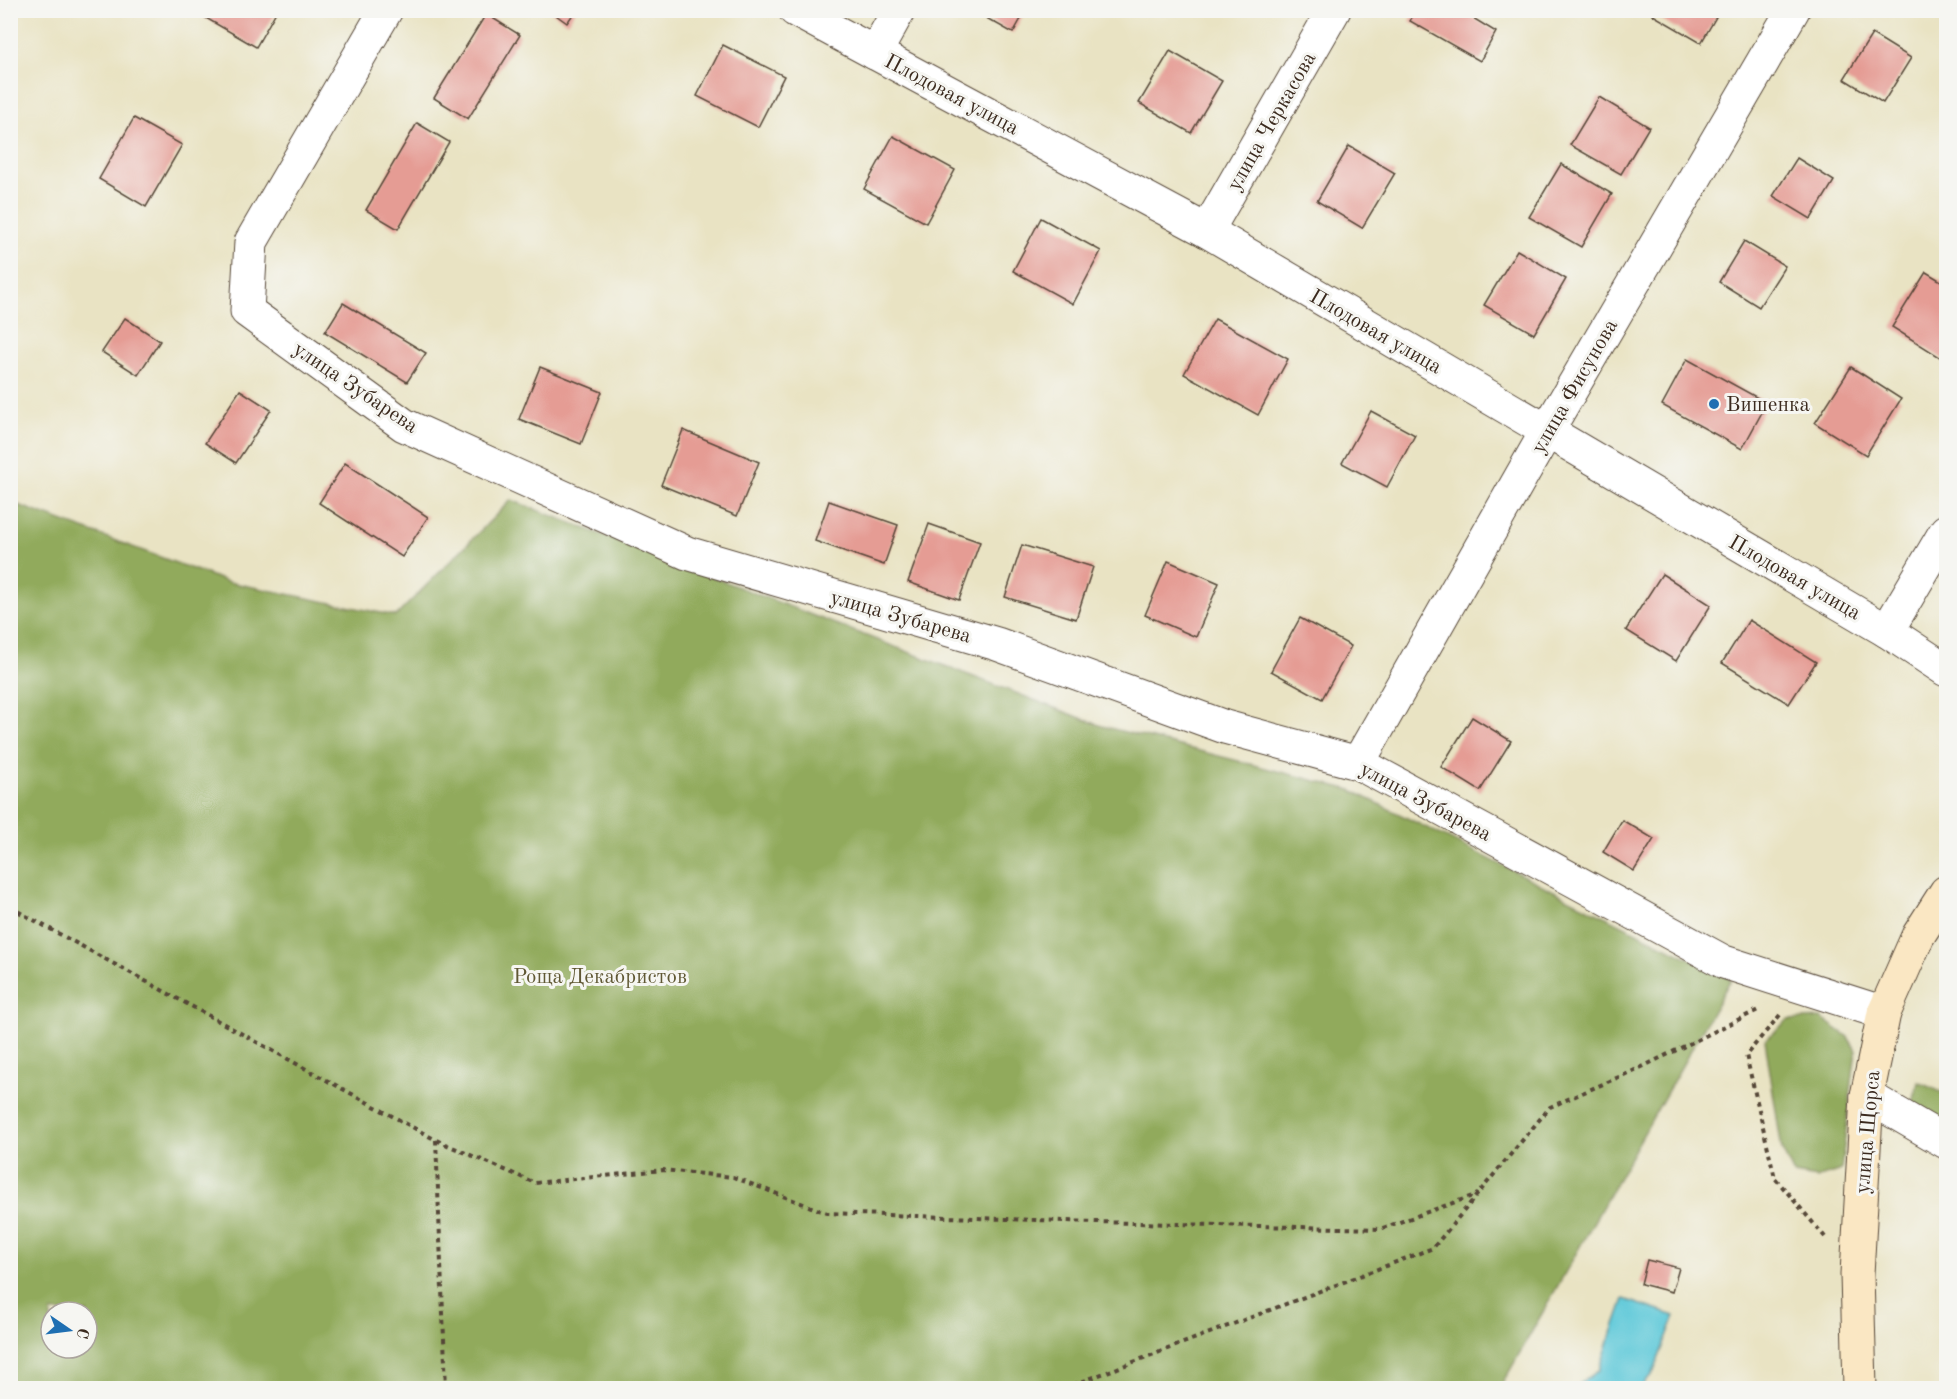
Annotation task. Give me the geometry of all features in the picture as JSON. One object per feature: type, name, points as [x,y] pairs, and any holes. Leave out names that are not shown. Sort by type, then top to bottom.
[{"type":"main road","name":"улица Щорса","points":[[1860,1389],[1857,1274],[1867,1096],[1884,1013],[1918,936],[1947,892]]},
{"type":"street","name":"улица Зубарева","points":[[386,10],[251,242],[247,311],[404,425],[687,553],[997,644],[1225,727],[1358,763],[1724,962],[1884,1013]]},
{"type":"street","name":"Плодовая улица","points":[[795,10],[1207,231],[1887,631],[1947,670]]},
{"type":"street","points":[[875,53],[899,10]]},
{"type":"street","name":"улица Черкасова","points":[[1207,231],[1335,10]]},
{"type":"street","name":"улица Фисунова","points":[[1358,763],[1547,431],[1793,10]]},
{"type":"street","points":[[1887,631],[1947,531]]},
{"type":"street","points":[[1867,1096],[1947,1142]]},
{"type":"path","points":[[10,907],[436,1140],[535,1183],[663,1170],[733,1177],[827,1213],[1380,1229],[1478,1194]]},
{"type":"path","points":[[1065,1389],[1433,1248],[1550,1107],[1642,1067],[1804,988]]},
{"type":"path","points":[[1804,988],[1746,1055],[1775,1178],[1826,1237]]},
{"type":"path","points":[[436,1140],[446,1389]]},
{"type":"green space","name":"Роща Декабристов","points":[[511,500],[1102,726],[1351,790],[1731,979],[1500,1388],[11,1388],[10,502],[228,582],[396,616]]},
{"type":"green space","points":[[1821,1018],[1848,1037],[1856,1050],[1841,1170],[1817,1178],[1794,1174],[1782,1150],[1765,1040],[1788,1020]]},
{"type":"green space","points":[[1918,1082],[1946,1094],[1946,1130],[1911,1110]]},
{"type":"water","points":[[1624,1299],[1675,1316],[1652,1375],[1641,1388],[1574,1388],[1599,1370]]},
{"type":"building","points":[[192,10],[277,10],[256,47]]},
{"type":"building","points":[[549,10],[576,10],[567,23]]},
{"type":"building","points":[[972,10],[1026,10],[1013,33]]},
{"type":"building","points":[[1416,10],[1460,10],[1496,32],[1480,61],[1410,21]]},
{"type":"building","points":[[1656,10],[1720,10],[1701,43],[1653,15]]},
{"type":"building","points":[[486,14],[520,35],[468,119],[434,98]]},
{"type":"building","points":[[1872,34],[1911,58],[1883,103],[1844,79]]},
{"type":"building","points":[[723,45],[784,76],[758,127],[697,96]]},
{"type":"building","points":[[1170,51],[1222,81],[1191,133],[1139,103]]},
{"type":"building","points":[[1599,97],[1649,127],[1621,174],[1570,145]]},
{"type":"building","points":[[134,118],[182,145],[146,207],[99,179]]},
{"type":"building","points":[[417,123],[449,142],[398,229],[366,210]]},
{"type":"building","points":[[893,136],[955,170],[926,223],[864,189]]},
{"type":"building","points":[[1349,146],[1395,173],[1362,228],[1317,201]]},
{"type":"building","points":[[1797,158],[1834,181],[1811,219],[1773,196]]},
{"type":"building","points":[[1561,164],[1612,194],[1581,247],[1529,217]]},
{"type":"building","points":[[1041,218],[1101,251],[1073,304],[1013,271]]},
{"type":"building","points":[[1744,241],[1785,266],[1759,307],[1719,282]]},
{"type":"building","points":[[1517,250],[1566,279],[1534,334],[1484,305]]},
{"type":"building","points":[[1926,272],[1946,284],[1946,361],[1892,327]]},
{"type":"building","points":[[343,303],[426,353],[407,382],[325,332]]},
{"type":"building","points":[[125,318],[160,341],[138,375],[102,352]]},
{"type":"building","points":[[1215,319],[1288,359],[1258,415],[1184,374]]},
{"type":"building","name":"Вишенка","points":[[1687,359],[1767,403],[1742,449],[1662,405]]},
{"type":"building","points":[[540,367],[602,392],[581,444],[519,419]]},
{"type":"building","points":[[1851,367],[1901,399],[1866,455],[1815,423]]},
{"type":"building","points":[[240,390],[271,410],[236,463],[205,443]]},
{"type":"building","points":[[1371,411],[1415,435],[1387,487],[1342,463]]},
{"type":"building","points":[[683,430],[759,462],[737,516],[661,485]]},
{"type":"building","points":[[345,463],[428,517],[402,557],[319,503]]},
{"type":"building","points":[[829,501],[898,525],[884,565],[815,541]]},
{"type":"building","points":[[929,524],[980,542],[959,600],[908,582]]},
{"type":"building","points":[[1022,545],[1093,567],[1076,619],[1005,597]]},
{"type":"building","points":[[1168,561],[1219,583],[1196,637],[1145,615]]},
{"type":"building","points":[[1662,574],[1711,605],[1676,661],[1626,630]]},
{"type":"building","points":[[1300,618],[1351,646],[1322,699],[1271,671]]},
{"type":"building","points":[[1749,620],[1816,662],[1789,704],[1722,663]]},
{"type":"building","points":[[1472,717],[1511,741],[1480,791],[1441,767]]},
{"type":"building","points":[[1622,820],[1654,839],[1634,871],[1603,852]]},
{"type":"building","points":[[1647,1260],[1679,1268],[1672,1292],[1641,1284]]},
{"type":"place","name":"Вишенка","points":[[1714,404]]}]
